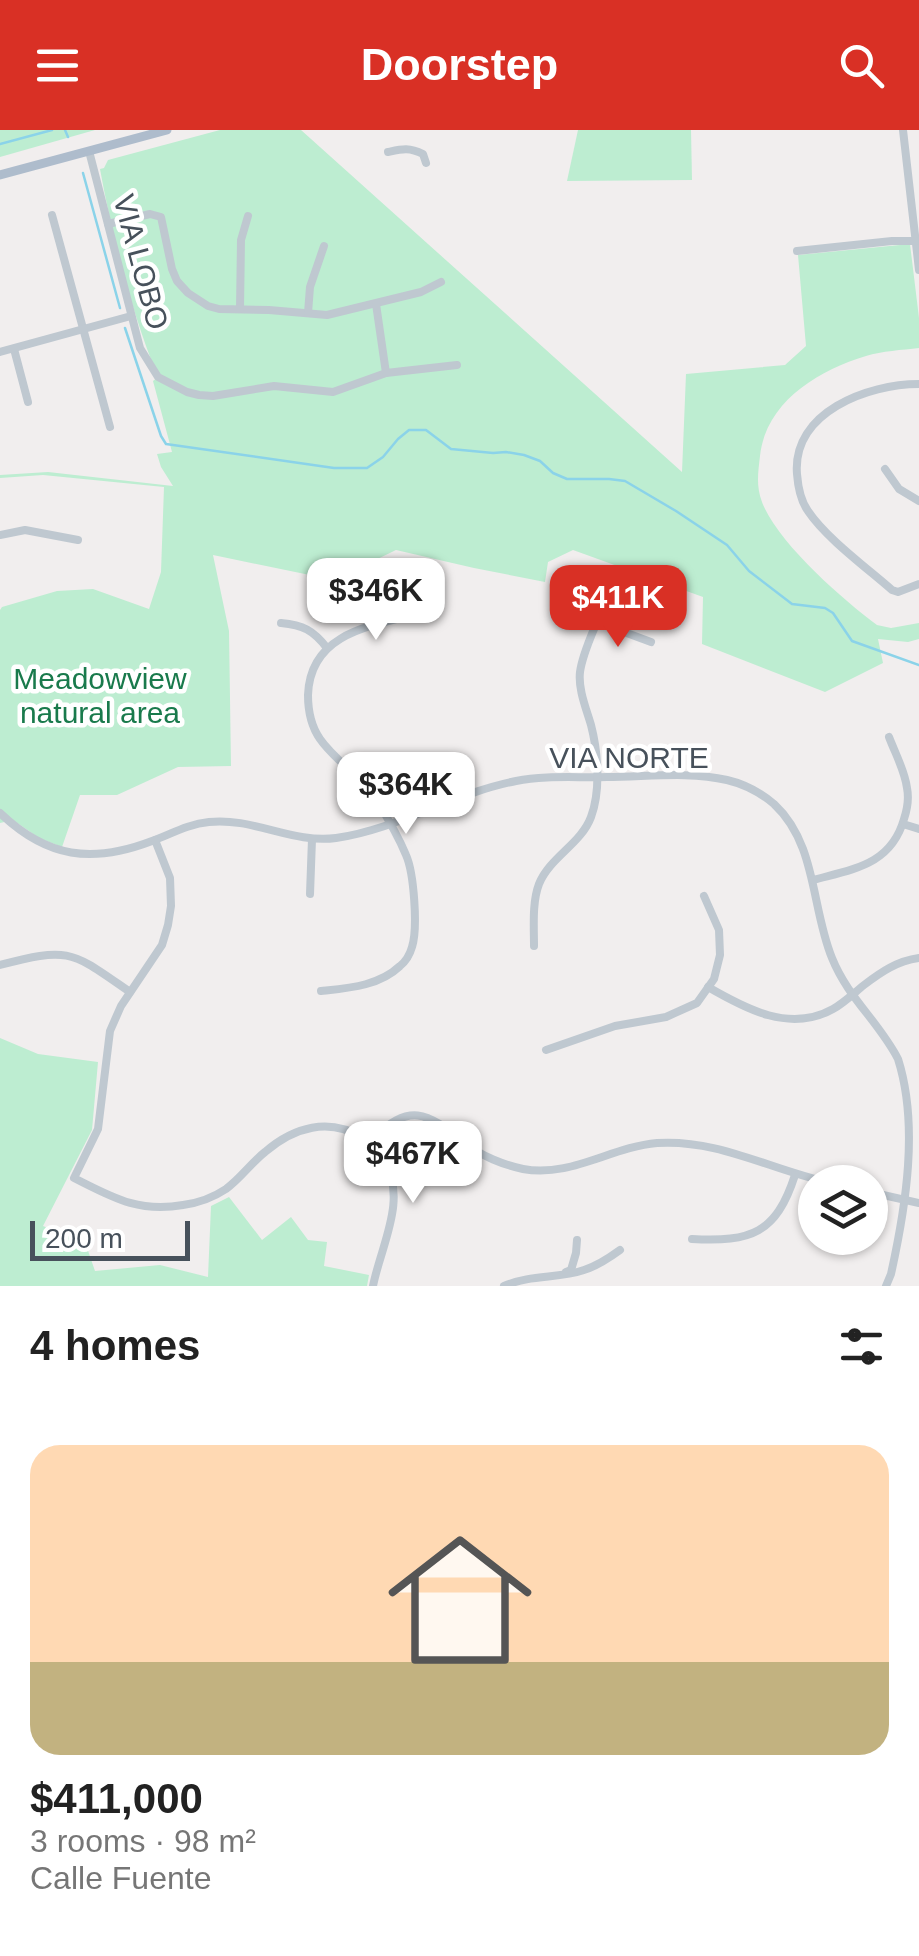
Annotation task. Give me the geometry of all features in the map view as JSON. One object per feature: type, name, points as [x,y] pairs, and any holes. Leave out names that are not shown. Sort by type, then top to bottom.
[{"type":"main road","points":[[0,175],[166,130]]},
{"type":"street","points":[[902,130],[916,212],[919,270]]},
{"type":"street","points":[[388,152],[413,149],[422,154],[426,164]]},
{"type":"street","name":"VIA LOBO","points":[[89,151],[140,348],[161,379],[187,392],[214,396],[274,386],[333,392],[386,374]]},
{"type":"street","points":[[108,224],[150,214],[161,217],[177,281],[188,293],[219,309],[327,315],[429,290],[441,282]]},
{"type":"street","points":[[52,215],[110,426]]},
{"type":"street","points":[[240,310],[241,240],[248,216]]},
{"type":"street","points":[[797,251],[916,241]]},
{"type":"street","points":[[308,312],[310,287],[324,246]]},
{"type":"street","points":[[376,304],[386,374],[457,366]]},
{"type":"street","points":[[0,352],[131,316]]},
{"type":"street","points":[[14,349],[28,402]]},
{"type":"street","points":[[919,384],[863,392],[822,417],[802,441],[796,470],[801,500],[809,514],[845,549],[892,590],[898,592],[919,584]]},
{"type":"street","points":[[885,469],[899,489],[919,500]]},
{"type":"street","points":[[0,536],[25,530],[78,540]]},
{"type":"street","points":[[534,946],[538,885],[590,820],[595,800],[596,746],[580,673],[604,606]]},
{"type":"street","points":[[321,992],[384,979],[404,964],[412,948],[414,918],[408,858],[376,799],[318,737],[308,713],[308,689],[315,665],[343,635],[414,615]]},
{"type":"street","points":[[597,622],[652,642]]},
{"type":"street","points":[[281,623],[301,625],[316,633],[327,648]]},
{"type":"street","points":[[813,880],[860,867],[880,857],[896,842],[907,808],[908,789],[889,736]]},
{"type":"street","name":"VIA NORTE","points":[[0,813],[17,830],[57,851],[88,855],[123,852],[186,826],[213,821],[312,839],[334,838],[362,833],[518,780],[693,776],[728,780],[755,790],[774,804],[802,845],[830,952],[851,995],[898,1059],[916,1106],[912,1164],[886,1286]]},
{"type":"street","points":[[903,824],[919,830]]},
{"type":"street","points":[[310,894],[312,839]]},
{"type":"street","points":[[155,840],[170,878],[168,925],[162,946],[130,992],[110,1031],[98,1129],[74,1178],[126,1204],[182,1205],[225,1190],[263,1153],[306,1127],[352,1132],[369,1141],[387,1165],[394,1191],[392,1217],[373,1286]]},
{"type":"street","points":[[546,1050],[615,1026],[666,1018],[697,1002],[714,979],[720,955],[719,930],[704,896]]},
{"type":"street","points":[[0,965],[35,955],[66,954],[87,962],[130,992]]},
{"type":"street","points":[[708,987],[740,1005],[782,1019],[810,1018],[835,1009],[888,967],[919,958]]},
{"type":"street","points":[[369,1141],[387,1124],[403,1116],[417,1116],[428,1117],[451,1130],[469,1147],[492,1159],[522,1169],[552,1170],[584,1164],[619,1150],[686,1142],[719,1148],[798,1176]]},
{"type":"street","points":[[692,1239],[726,1241],[762,1228],[777,1216],[795,1175]]},
{"type":"street","points":[[888,1196],[919,1202]]},
{"type":"street","points":[[562,1274],[570,1270],[577,1240]]},
{"type":"street","points":[[504,1286],[522,1278],[582,1271],[620,1250]]},
{"type":"green space","points":[[0,130],[95,130],[0,157]]},
{"type":"green space","name":"Meadowview natural area","points":[[220,130],[301,130],[682,472],[686,374],[785,365],[806,346],[798,255],[910,244],[919,348],[848,362],[797,391],[772,420],[764,437],[758,479],[760,496],[770,518],[812,569],[877,625],[891,628],[919,623],[919,639],[878,639],[883,663],[825,692],[702,644],[703,597],[573,550],[548,562],[545,582],[396,550],[334,580],[213,555],[229,631],[231,766],[178,767],[117,795],[80,795],[62,847],[39,838],[13,820],[0,823],[0,610],[57,591],[93,589],[149,609],[161,572],[164,487],[43,475],[0,475],[48,472],[173,486],[157,454],[172,452],[153,381],[158,377],[124,274],[100,169],[108,160]]},
{"type":"green space","points":[[578,130],[691,130],[692,180],[567,181]]},
{"type":"green space","points":[[0,1038],[38,1054],[98,1062],[92,1130],[43,1226],[85,1242],[95,1271],[160,1265],[208,1277],[211,1206],[229,1197],[262,1240],[291,1217],[308,1240],[327,1242],[324,1266],[369,1275],[367,1286],[0,1286]]},
{"type":"waterway","points":[[0,144],[52,130]]},
{"type":"waterway","points":[[65,130],[68,137]]},
{"type":"waterway","points":[[83,173],[120,308]]},
{"type":"waterway","points":[[125,328],[166,444],[334,468],[367,468],[409,430],[426,430],[451,449],[524,455],[567,479],[625,481],[727,545],[749,571],[792,604],[825,608],[833,613],[852,641],[919,665]]}]
